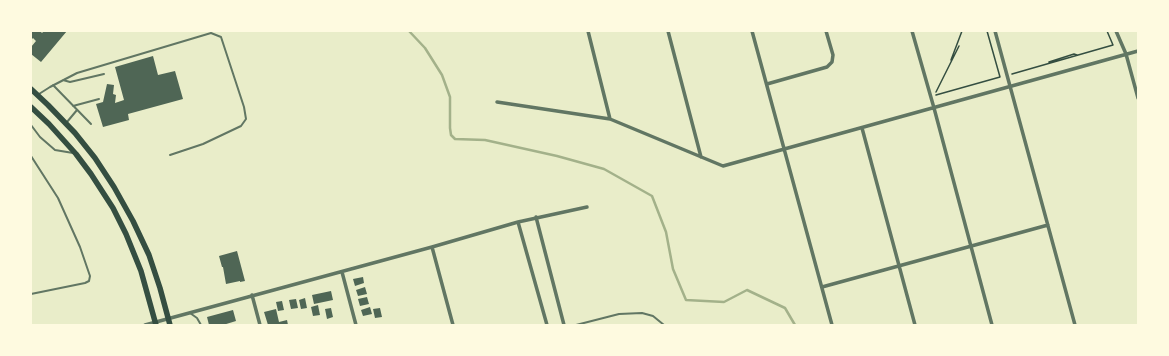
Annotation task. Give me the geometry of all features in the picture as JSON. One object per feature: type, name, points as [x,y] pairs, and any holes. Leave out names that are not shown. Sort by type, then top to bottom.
[{"type":"main road","points":[[31,89],[86,145],[105,172],[133,221],[155,271],[170,325]]},
{"type":"main road","points":[[31,107],[53,128],[76,154],[105,196],[126,234],[141,271],[156,324]]},
{"type":"street","points":[[588,31],[610,119]]},
{"type":"street","points":[[668,31],[701,157]]},
{"type":"street","points":[[752,31],[832,325]]},
{"type":"street","points":[[767,84],[827,67],[832,62],[833,55],[826,31]]},
{"type":"street","points":[[912,31],[992,325]]},
{"type":"street","points":[[995,31],[1075,325]]},
{"type":"street","points":[[1116,31],[1126,54],[1138,98]]},
{"type":"street","points":[[497,102],[610,119],[723,166],[1138,51]]},
{"type":"street","points":[[862,128],[900,266],[914,325]]},
{"type":"street","points":[[146,325],[156,324],[168,319],[536,217],[587,207]]},
{"type":"street","points":[[536,217],[564,325]]},
{"type":"street","points":[[518,222],[547,325]]},
{"type":"street","points":[[822,287],[1048,225]]},
{"type":"street","points":[[432,247],[453,325]]},
{"type":"street","points":[[342,272],[356,325]]},
{"type":"street","points":[[252,296],[260,325]]},
{"type":"lane","points":[[38,95],[77,72],[211,33],[221,38],[224,43],[244,107],[246,119],[241,126],[203,144],[170,156]]},
{"type":"lane","points":[[62,80],[70,82],[104,74]]},
{"type":"lane","points":[[53,85],[91,124]]},
{"type":"lane","points":[[73,106],[99,99]]},
{"type":"lane","points":[[66,123],[77,110]]},
{"type":"lane","points":[[31,125],[40,137],[55,150],[76,154]]},
{"type":"lane","points":[[31,156],[58,198],[80,247],[90,276],[89,281],[85,283],[31,294]]},
{"type":"lane","points":[[190,313],[197,318],[201,325]]},
{"type":"lane","points":[[576,325],[619,314],[642,313],[653,316],[664,325]]},
{"type":"lane","points":[[95,325],[101,325]]},
{"type":"path","points":[[951,60],[962,31]]},
{"type":"path","points":[[959,46],[934,96],[1000,77],[987,31]]},
{"type":"path","points":[[1012,74],[1113,45],[1107,31]]},
{"type":"building","points":[[31,31],[40,31],[42,33],[44,31],[67,31],[41,62],[31,54],[31,47],[36,41],[33,38],[31,40]]},
{"type":"building","points":[[153,56],[158,75],[175,71],[183,99],[128,114],[129,120],[103,127],[96,104],[103,102],[107,84],[114,85],[113,94],[116,95],[115,103],[124,100],[115,67]]},
{"type":"building","points":[[237,251],[245,281],[226,284],[223,267],[219,256]]},
{"type":"building","points":[[363,277],[364,283],[355,286],[353,279]]},
{"type":"building","points":[[365,287],[367,294],[358,296],[356,290]]},
{"type":"building","points":[[331,291],[333,300],[314,304],[312,295]]},
{"type":"building","points":[[367,297],[369,304],[360,306],[358,299]]},
{"type":"building","points":[[305,298],[307,308],[301,309],[299,300]]},
{"type":"building","points":[[296,299],[298,308],[291,309],[289,300]]},
{"type":"building","points":[[282,301],[284,310],[278,311],[276,302]]},
{"type":"building","points":[[318,305],[320,315],[313,316],[311,307]]},
{"type":"building","points":[[370,307],[372,314],[363,316],[361,310]]},
{"type":"building","points":[[331,308],[333,317],[327,319],[325,309]]},
{"type":"building","points":[[380,308],[382,317],[375,318],[373,309]]},
{"type":"building","points":[[276,309],[279,322],[287,320],[288,325],[268,325],[264,312]]},
{"type":"building","points":[[233,310],[236,321],[223,325],[209,325],[207,317]]},
{"type":"waterway","points":[[409,31],[425,48],[442,75],[450,97],[450,128],[451,135],[455,139],[485,140],[557,156],[604,169],[652,196],[666,232],[673,269],[686,300],[724,302],[747,290],[785,308],[795,325]]}]
